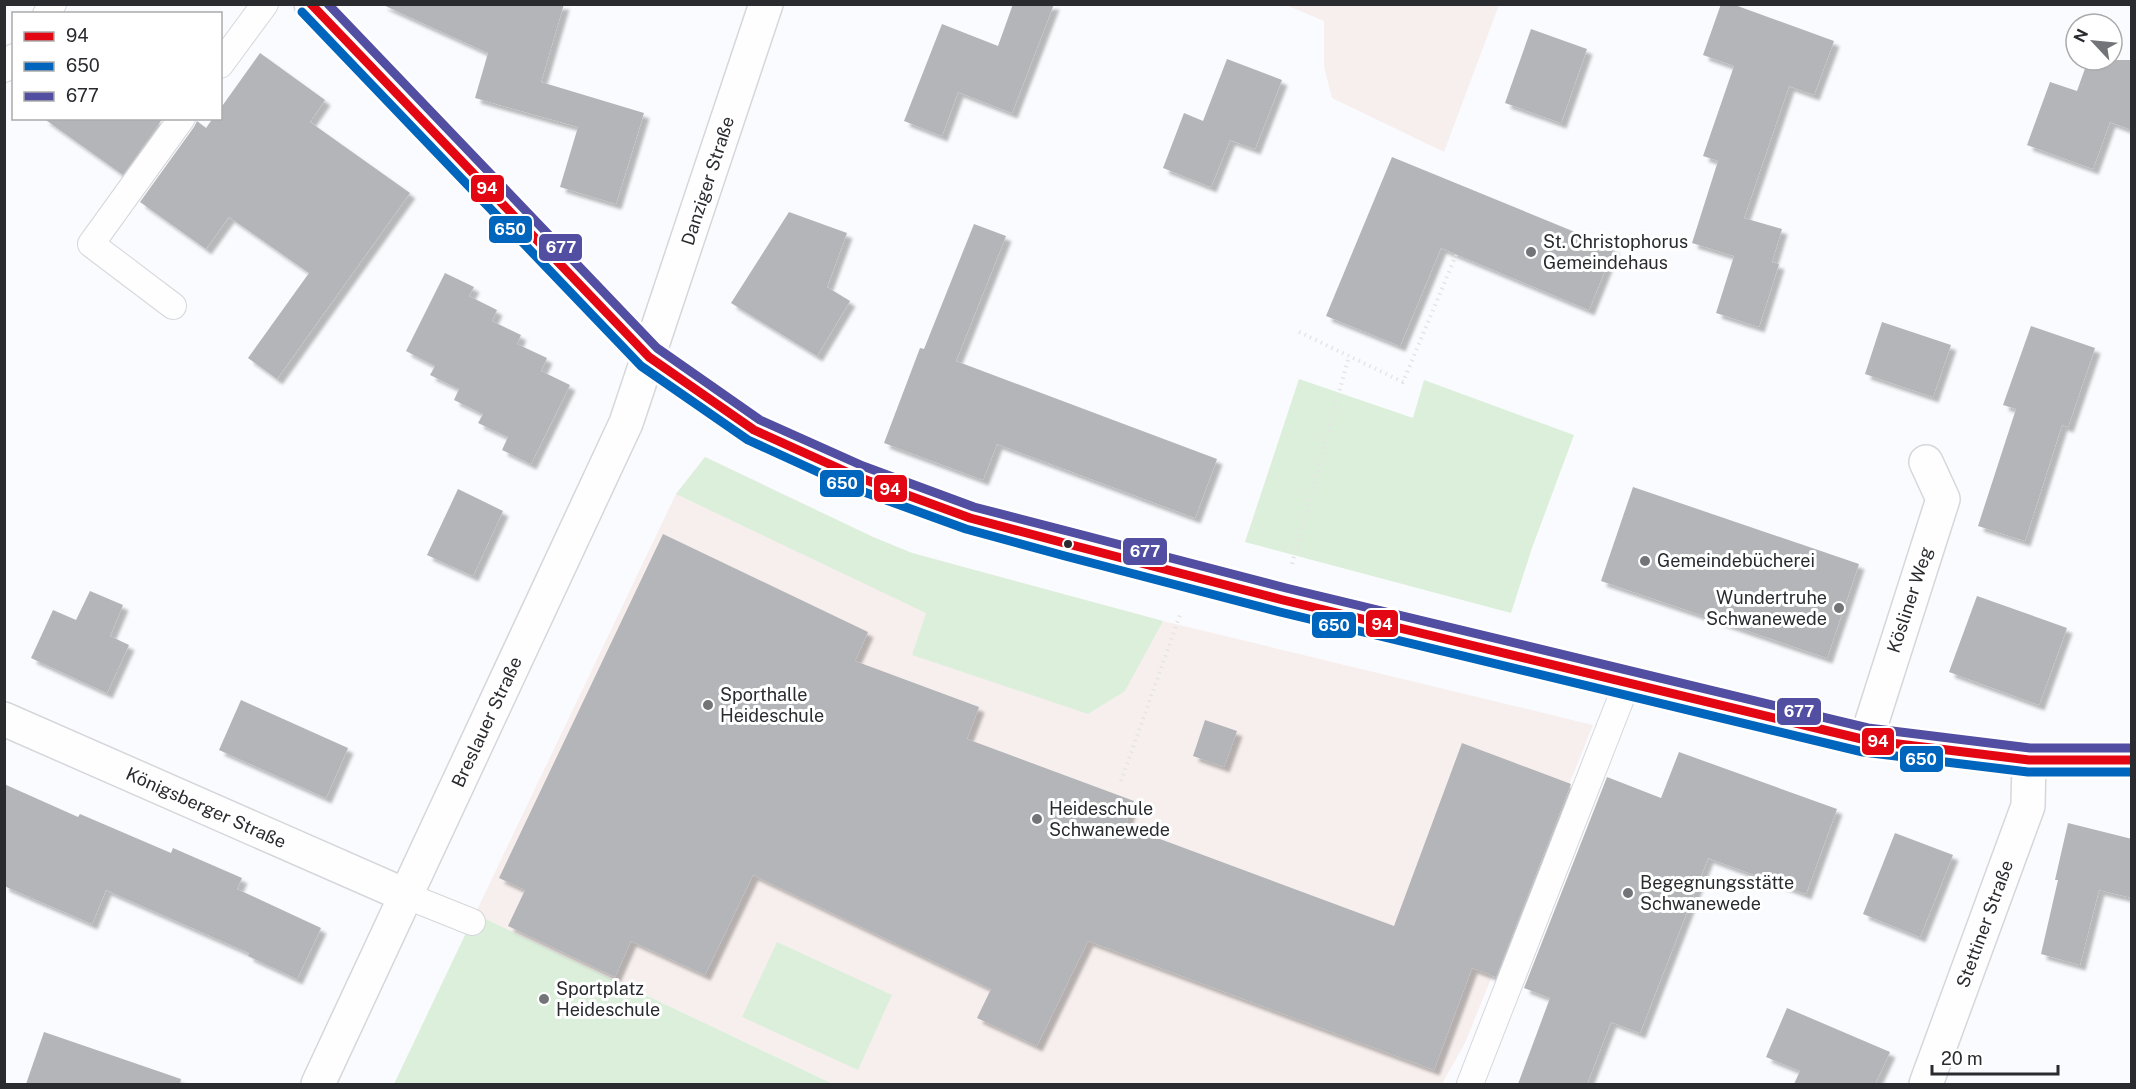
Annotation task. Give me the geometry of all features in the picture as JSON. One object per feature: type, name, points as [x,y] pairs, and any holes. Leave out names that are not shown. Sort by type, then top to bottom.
[{"type":"street","points":[[311,4],[650,357],[754,430],[858,477],[970,518],[1283,600],[1866,740],[2029,760],[2132,760]]},
{"type":"street","name":"Danziger Straße","points":[[650,357],[766,4]]},
{"type":"street","name":"Breslauer Straße","points":[[318,1084],[626,423],[650,357]]},
{"type":"street","name":"Kösliner Weg","points":[[1866,740],[1942,499],[1926,462]]},
{"type":"street","name":"Königsberger Straße","points":[[4,720],[406,896]]},
{"type":"street","name":"Stettiner Straße","points":[[1926,1084],[2028,806],[2029,760]]},
{"type":"lane","points":[[222,62],[265,4]]},
{"type":"lane","points":[[173,306],[91,244],[181,120]]},
{"type":"lane","points":[[1470,1084],[1627,683]]},
{"type":"lane","points":[[406,896],[472,922]]},
{"type":"path","points":[[1299,332],[1403,382],[1456,255]]},
{"type":"path","points":[[1283,600],[1349,356]]},
{"type":"path","points":[[1120,781],[1172,639],[1192,576]]},
{"type":"shaded area","points":[[1286,5],[1499,5],[1444,152],[1332,98],[1324,67],[1324,21]]},
{"type":"shaded area","name":"Heideschule Schwanewede","points":[[705,457],[873,537],[912,553],[1163,621],[1593,725],[1465,1043],[1442,1084],[833,1084],[475,914],[676,494]]},
{"type":"green space","points":[[1299,379],[1413,418],[1424,380],[1574,435],[1532,548],[1511,613],[1245,542]]},
{"type":"green space","points":[[705,457],[873,537],[912,553],[1163,621],[1125,691],[1088,714],[912,655],[926,613],[676,494]]},
{"type":"green space","name":"Sportplatz Heideschule","points":[[475,914],[833,1084],[394,1084]]},
{"type":"green space","points":[[777,942],[892,995],[858,1070],[742,1017]]},
{"type":"building","points":[[381,4],[564,4],[541,82],[644,113],[616,204],[560,187],[578,127],[475,98],[488,53]]},
{"type":"building","points":[[1013,4],[1054,4],[1012,113],[958,92],[942,136],[904,121],[942,24],[998,46]]},
{"type":"building","points":[[1721,4],[1732,4],[1834,41],[1814,95],[1789,86],[1744,218],[1782,229],[1772,262],[1779,264],[1759,327],[1716,313],[1734,256],[1692,243],[1718,161],[1703,156],[1734,66],[1703,55]]},
{"type":"building","points":[[1531,29],[1587,49],[1561,123],[1505,103]]},
{"type":"building","points":[[260,53],[325,100],[310,122],[410,193],[277,379],[248,358],[309,273],[229,217],[206,249],[140,202],[197,121],[206,128],[212,120],[222,120],[222,106]]},
{"type":"building","points":[[1227,59],[1282,80],[1255,149],[1230,140],[1211,187],[1163,168],[1184,113],[1203,121]]},
{"type":"building","points":[[2124,60],[2132,60],[2132,130],[2110,122],[2093,169],[2027,145],[2050,82],[2077,91],[2084,72],[2124,72]]},
{"type":"building","points":[[46,120],[162,120],[123,175]]},
{"type":"building","name":"St. Christophorus Gemeindehaus","points":[[1392,157],[1614,248],[1589,310],[1441,248],[1400,346],[1326,316]]},
{"type":"building","points":[[789,212],[847,233],[827,287],[850,301],[817,356],[731,303]]},
{"type":"building","points":[[974,224],[1006,236],[956,361],[1217,459],[1195,518],[997,444],[983,480],[884,443],[920,348],[924,349]]},
{"type":"building","points":[[445,273],[474,287],[469,296],[497,310],[492,321],[521,335],[517,344],[547,358],[541,371],[570,385],[531,464],[502,450],[508,437],[478,423],[483,414],[454,400],[459,389],[430,375],[435,366],[406,351]]},
{"type":"building","points":[[1882,322],[1951,345],[1933,397],[1865,374]]},
{"type":"building","points":[[2031,326],[2095,348],[2068,427],[2062,425],[2025,541],[1978,526],[2016,409],[2003,405]]},
{"type":"building","points":[[1633,487],[1859,564],[1827,658],[1601,581]]},
{"type":"building","points":[[458,489],[503,511],[473,576],[427,555]]},
{"type":"building","points":[[663,534],[868,632],[855,661],[979,707],[967,739],[1134,801],[1125,826],[1394,926],[1462,743],[1571,784],[1496,977],[1472,968],[1434,1070],[1088,941],[1037,1046],[977,1018],[991,989],[753,875],[705,975],[631,941],[615,977],[508,926],[525,890],[499,878]]},
{"type":"building","points":[[90,591],[123,605],[110,636],[129,645],[107,693],[31,658],[53,610],[76,620]]},
{"type":"building","points":[[1977,596],[2067,628],[2039,705],[1949,672]]},
{"type":"building","points":[[241,700],[348,748],[326,798],[219,750]]},
{"type":"building","points":[[1205,720],[1237,731],[1224,767],[1193,756]]},
{"type":"building","name":"Begegnungsstätte Schwanewede","points":[[1679,752],[1837,809],[1806,894],[1708,858],[1640,1033],[1611,1022],[1587,1084],[1518,1084],[1550,998],[1524,988],[1607,777],[1661,798]]},
{"type":"building","points":[[4,784],[78,817],[80,814],[171,853],[173,848],[242,878],[237,889],[321,928],[297,979],[248,956],[249,953],[106,890],[92,924],[4,886]]},
{"type":"building","points":[[2068,823],[2132,839],[2132,898],[2099,890],[2080,965],[2041,954]]},
{"type":"building","points":[[1895,833],[1953,855],[1920,937],[1863,914]]},
{"type":"building","points":[[1787,1008],[1890,1052],[1875,1084],[1794,1084],[1800,1071],[1766,1057]]},
{"type":"building","points":[[44,1032],[181,1079],[180,1084],[26,1084]]},
{"type":"transit line","name":"94","points":[[311,4],[649,357],[754,430],[858,477],[970,518],[1068,544],[1283,600],[1866,740],[2029,760],[2132,760]]},
{"type":"transit line","name":"677","points":[[328,4],[657,348],[760,420],[863,466],[974,507],[1286,588],[1868,728],[2030,748],[2132,748]]},
{"type":"transit line","name":"650","points":[[302,12],[641,366],[748,440],[853,488],[966,529],[1065,556],[1280,612],[1863,752],[2028,772],[2132,772]]},
{"type":"place","name":"St. Christophorus Gemeindehaus","points":[[1531,252]]},
{"type":"place","name":"Gemeindebücherei","points":[[1645,561]]},
{"type":"place","name":"Wundertruhe Schwanewede","points":[[1839,608]]},
{"type":"place","name":"Sporthalle Heideschule","points":[[708,705]]},
{"type":"place","name":"Heideschule Schwanewede","points":[[1037,819]]},
{"type":"place","name":"Begegnungsstätte Schwanewede","points":[[1628,893]]},
{"type":"place","name":"Sportplatz Heideschule","points":[[544,999]]}]
